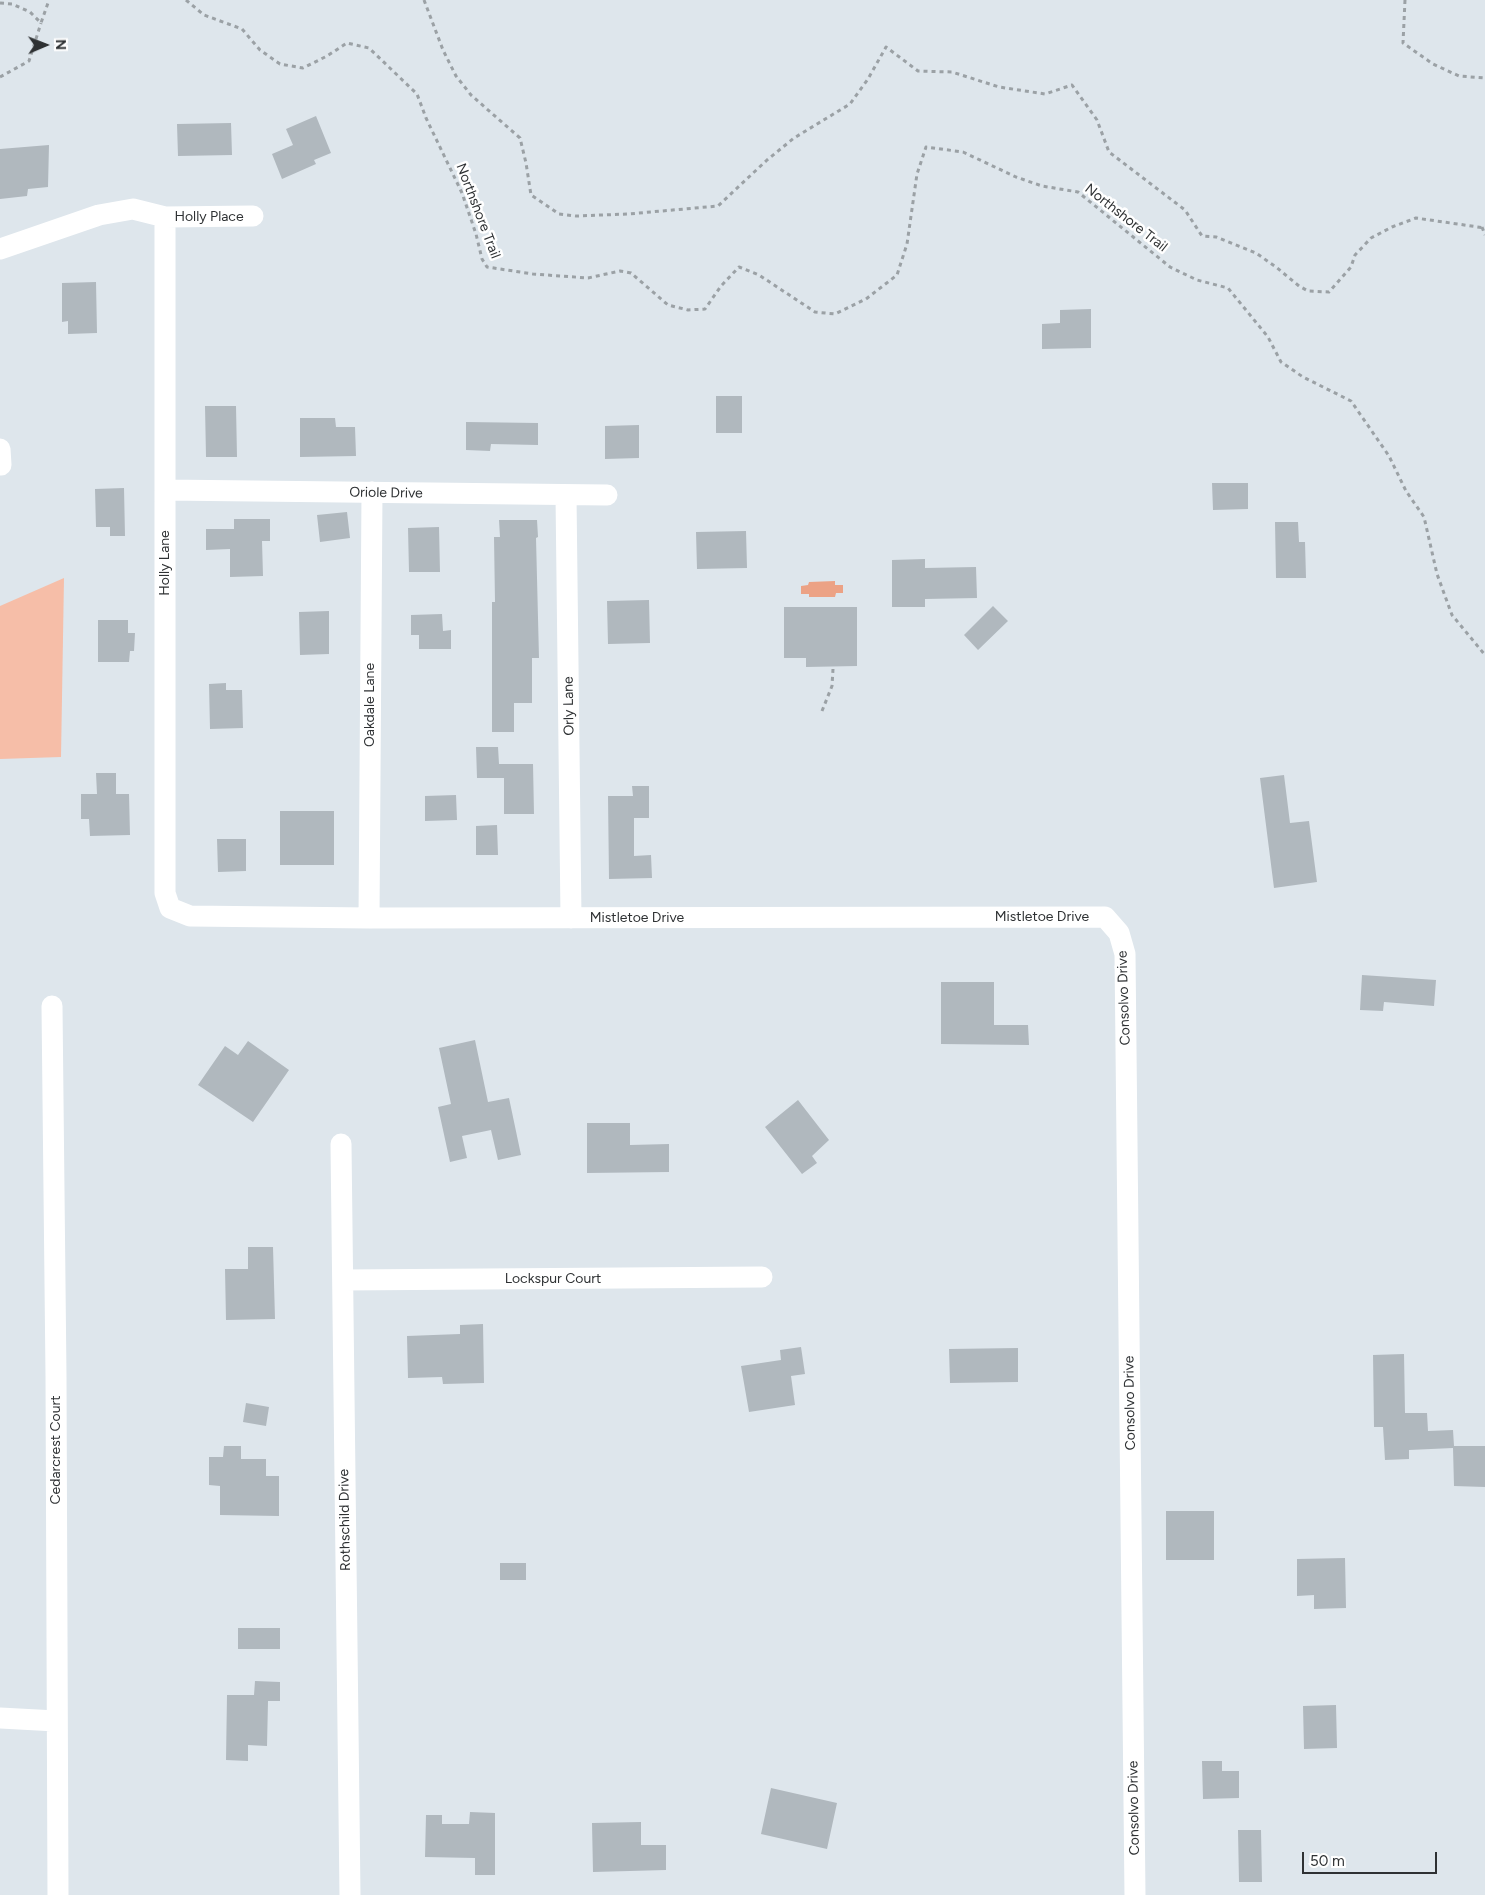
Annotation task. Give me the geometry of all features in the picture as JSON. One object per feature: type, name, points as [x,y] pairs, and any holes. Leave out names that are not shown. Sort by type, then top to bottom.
[{"type":"street","name":"Holly Place","points":[[0,249],[99,215],[134,209],[165,217],[253,216]]},
{"type":"street","name":"Holly Lane","points":[[165,217],[165,893],[170,908]]},
{"type":"street","name":"Oriole Drive","points":[[165,490],[607,495]]},
{"type":"street","name":"Oakdale Lane","points":[[369,918],[372,492]]},
{"type":"street","name":"Orly Lane","points":[[566,495],[571,918]]},
{"type":"street","name":"Mistletoe Drive","points":[[170,908],[190,916],[369,918],[1105,917]]},
{"type":"street","name":"Consolvo Drive","points":[[1105,917],[1119,933],[1125,954],[1135,1895]]},
{"type":"street","name":"Cedarcrest Court","points":[[52,1006],[58,1895]]},
{"type":"street","name":"Rothschild Drive","points":[[341,1144],[350,1895]]},
{"type":"street","name":"Lockspur Court","points":[[343,1280],[762,1277]]},
{"type":"street","points":[[0,1718],[56,1721]]},
{"type":"path","points":[[0,77],[29,61],[49,0]]},
{"type":"path","name":"Northshore Trail","points":[[186,0],[204,15],[242,29],[260,50],[280,64],[303,68],[347,43],[369,48],[417,94],[426,118],[462,193],[482,258],[487,268],[588,278],[620,271],[631,273],[668,305],[688,310],[706,308],[721,286],[739,267],[759,275],[815,312],[835,314],[866,300],[897,276],[907,244],[917,174],[926,147],[964,152],[1016,177],[1042,186],[1078,192],[1170,267],[1196,280],[1228,288],[1268,337],[1281,362],[1303,377],[1351,401],[1389,456],[1406,491],[1424,517],[1437,574],[1452,615],[1485,655]]},
{"type":"path","points":[[424,0],[443,50],[456,76],[471,96],[520,138],[531,196],[559,214],[576,216],[718,206],[767,160],[794,138],[850,104],[868,79],[886,47],[918,71],[952,72],[998,87],[1045,94],[1072,85],[1097,120],[1109,152],[1185,210],[1202,236],[1216,237],[1256,253],[1308,291],[1329,292],[1351,267],[1355,255],[1371,238],[1392,226],[1416,218],[1484,228],[1485,234]]},
{"type":"path","points":[[1405,0],[1403,43],[1433,64],[1459,76],[1485,78]]},
{"type":"path","points":[[0,3],[12,4],[30,12],[41,23]]},
{"type":"path","points":[[822,711],[832,686],[834,669]]},
{"type":"shaded area","points":[[64,578],[61,757],[0,759],[0,606]]},
{"type":"shaded area","points":[[835,581],[835,585],[843,585],[843,593],[836,593],[835,597],[809,597],[809,594],[801,594],[801,586],[808,585],[809,582]]},
{"type":"building","points":[[316,116],[331,153],[314,160],[316,164],[282,179],[272,154],[293,145],[286,129]]},
{"type":"building","points":[[231,123],[232,155],[178,156],[177,124]]},
{"type":"building","points":[[49,145],[48,187],[28,189],[27,196],[0,199],[0,149]]},
{"type":"building","points":[[96,282],[97,333],[68,334],[68,321],[62,322],[62,283]]},
{"type":"building","points":[[1091,309],[1091,348],[1042,349],[1042,324],[1060,323],[1060,310]]},
{"type":"building","points":[[716,396],[742,396],[742,433],[716,433]]},
{"type":"building","points":[[205,406],[236,406],[237,457],[206,457]]},
{"type":"building","points":[[300,418],[335,418],[336,427],[355,427],[356,456],[300,457]]},
{"type":"building","points":[[466,422],[538,423],[538,445],[491,444],[490,451],[466,450]]},
{"type":"building","points":[[639,425],[639,458],[605,459],[605,426]]},
{"type":"building","points":[[1212,483],[1248,483],[1248,509],[1213,510]]},
{"type":"building","points":[[124,488],[125,536],[110,536],[110,527],[96,527],[95,489]]},
{"type":"building","points":[[347,512],[350,538],[320,542],[317,515]]},
{"type":"building","points":[[234,519],[270,519],[270,541],[262,541],[263,576],[230,577],[230,549],[206,550],[206,529],[234,529]]},
{"type":"building","points":[[499,520],[537,520],[539,658],[532,658],[532,703],[514,703],[514,732],[492,732],[492,602],[495,602],[494,537],[500,537]]},
{"type":"building","points":[[1275,522],[1298,522],[1299,542],[1305,542],[1306,578],[1276,578]]},
{"type":"building","points":[[439,527],[440,572],[409,572],[408,528]]},
{"type":"building","points":[[746,531],[747,568],[697,569],[696,532]]},
{"type":"building","points":[[925,559],[925,568],[976,567],[977,598],[925,599],[925,607],[892,607],[892,560]]},
{"type":"building","points":[[649,600],[650,643],[608,644],[607,601]]},
{"type":"building","points":[[993,606],[1008,621],[978,650],[964,635]]},
{"type":"building","points":[[784,607],[857,607],[857,666],[806,667],[806,658],[784,658]]},
{"type":"building","points":[[329,611],[329,654],[300,655],[299,612]]},
{"type":"building","points":[[442,614],[443,631],[451,630],[451,649],[419,649],[419,635],[411,635],[411,615]]},
{"type":"building","points":[[98,620],[128,620],[128,633],[135,633],[134,651],[130,651],[129,662],[98,662]]},
{"type":"building","points":[[226,683],[226,690],[242,690],[243,728],[210,729],[209,684]]},
{"type":"building","points":[[476,747],[498,747],[499,764],[533,764],[534,814],[504,814],[504,778],[477,778]]},
{"type":"building","points":[[96,773],[116,773],[116,794],[129,794],[130,835],[90,836],[89,819],[81,819],[81,794],[97,794]]},
{"type":"building","points":[[1284,775],[1290,823],[1309,821],[1317,882],[1274,888],[1260,778]]},
{"type":"building","points":[[632,786],[649,786],[649,818],[634,818],[634,856],[651,855],[652,878],[609,879],[608,796],[633,796]]},
{"type":"building","points":[[456,795],[457,820],[425,821],[425,796]]},
{"type":"building","points":[[280,811],[334,811],[334,865],[280,865]]},
{"type":"building","points":[[497,825],[498,855],[476,855],[476,826]]},
{"type":"building","points":[[217,839],[246,839],[246,871],[218,872]]},
{"type":"building","points":[[1362,975],[1436,980],[1434,1006],[1384,1002],[1383,1011],[1360,1010]]},
{"type":"building","points":[[941,982],[994,982],[994,1025],[1028,1025],[1029,1045],[941,1044]]},
{"type":"building","points":[[475,1040],[488,1102],[509,1098],[521,1155],[498,1160],[491,1130],[462,1136],[467,1158],[450,1162],[438,1107],[451,1104],[439,1048]]},
{"type":"building","points":[[248,1041],[289,1070],[253,1122],[198,1085],[225,1046],[238,1055]]},
{"type":"building","points":[[798,1100],[829,1140],[812,1156],[817,1163],[802,1174],[765,1127]]},
{"type":"building","points":[[587,1123],[630,1123],[630,1145],[669,1144],[669,1172],[587,1173]]},
{"type":"building","points":[[248,1247],[273,1247],[275,1319],[226,1320],[225,1269],[248,1269]]},
{"type":"building","points":[[483,1324],[484,1383],[443,1384],[442,1377],[408,1378],[407,1336],[460,1334],[460,1325]]},
{"type":"building","points":[[801,1347],[805,1374],[791,1376],[795,1405],[749,1412],[741,1366],[781,1360],[780,1350]]},
{"type":"building","points":[[1018,1348],[1018,1382],[950,1383],[949,1349]]},
{"type":"building","points":[[1404,1354],[1405,1413],[1427,1413],[1428,1431],[1453,1430],[1454,1446],[1485,1446],[1485,1487],[1454,1486],[1453,1448],[1409,1450],[1409,1459],[1385,1460],[1383,1427],[1374,1427],[1373,1355]]},
{"type":"building","points":[[246,1403],[269,1407],[266,1426],[243,1422]]},
{"type":"building","points":[[224,1446],[241,1446],[241,1459],[266,1459],[266,1476],[279,1476],[279,1516],[220,1515],[220,1486],[209,1485],[209,1457],[223,1457]]},
{"type":"building","points":[[1166,1511],[1214,1511],[1214,1560],[1166,1560]]},
{"type":"building","points":[[1345,1558],[1346,1608],[1314,1609],[1314,1595],[1297,1596],[1297,1559]]},
{"type":"building","points":[[500,1563],[526,1563],[526,1580],[500,1580]]},
{"type":"building","points":[[238,1628],[280,1628],[280,1649],[238,1649]]},
{"type":"building","points":[[255,1681],[280,1682],[280,1701],[268,1701],[267,1746],[248,1745],[248,1761],[226,1760],[227,1695],[254,1695]]},
{"type":"building","points":[[1336,1705],[1337,1748],[1304,1749],[1303,1706]]},
{"type":"building","points":[[1202,1761],[1222,1761],[1222,1771],[1239,1771],[1239,1798],[1203,1799]]},
{"type":"building","points":[[771,1788],[837,1803],[827,1849],[761,1834]]},
{"type":"building","points":[[470,1812],[495,1813],[495,1875],[475,1875],[475,1858],[425,1857],[426,1815],[442,1815],[442,1824],[469,1824]]},
{"type":"building","points":[[641,1822],[641,1845],[666,1845],[666,1870],[593,1872],[592,1823]]},
{"type":"building","points":[[1238,1830],[1261,1830],[1262,1882],[1239,1882]]}]
